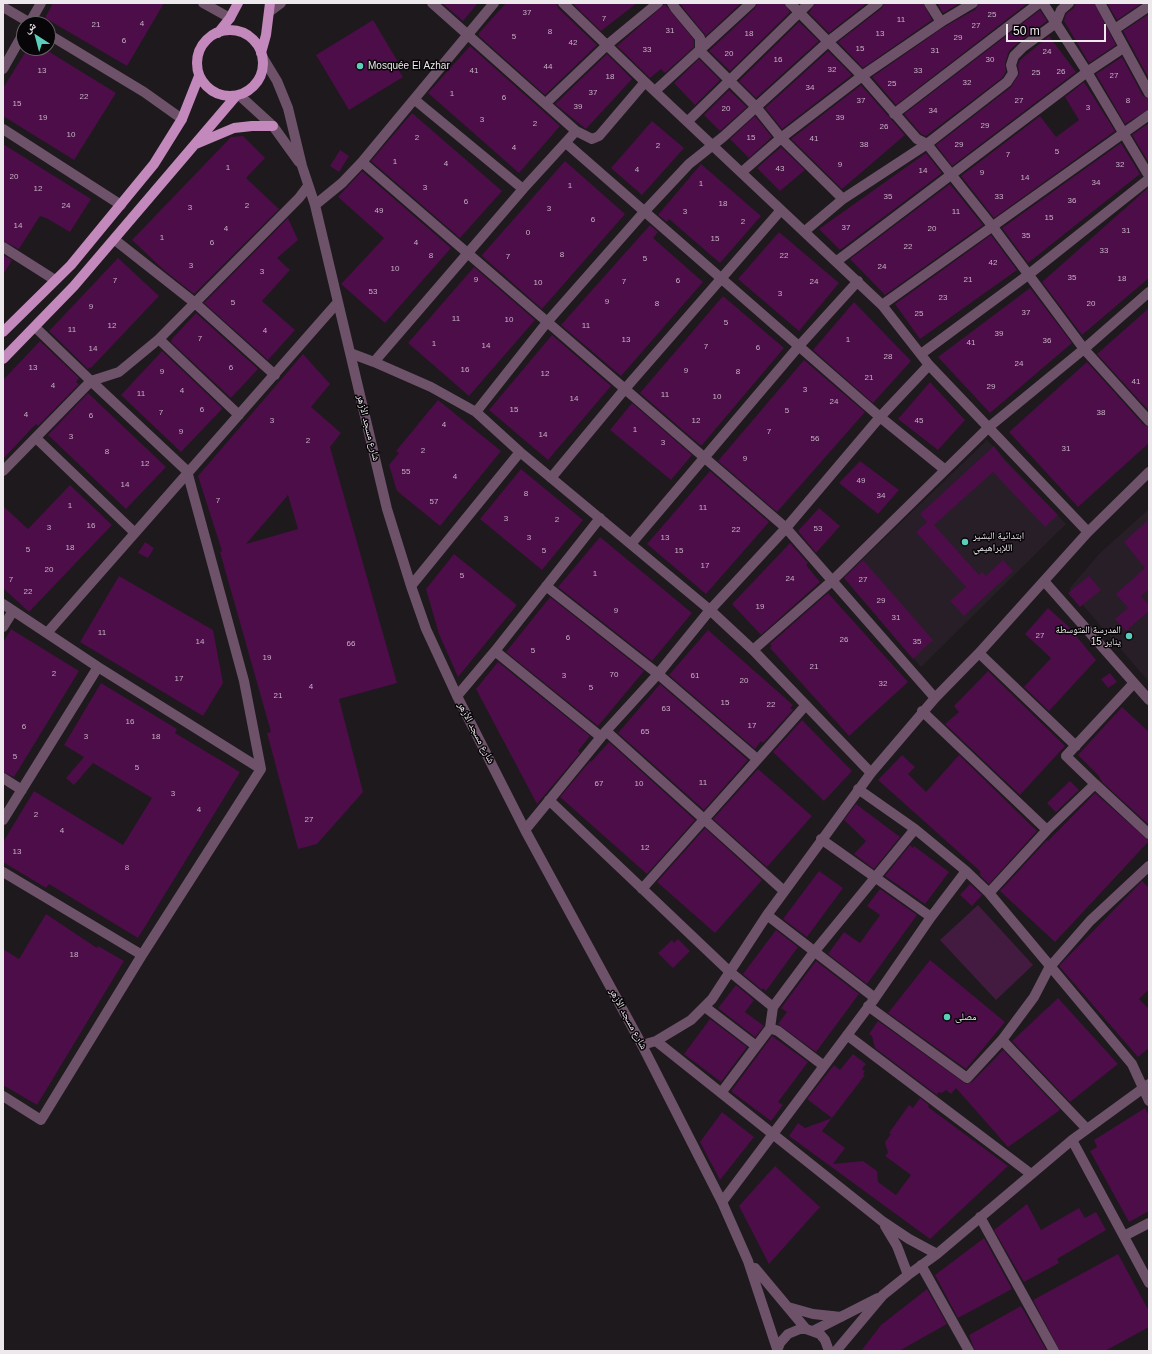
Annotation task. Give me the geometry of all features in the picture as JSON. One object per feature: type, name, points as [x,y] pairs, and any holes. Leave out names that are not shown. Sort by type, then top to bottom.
[{"type":"main road","points":[[218,33],[230,18],[238,3]]},
{"type":"main road","points":[[3,359],[35,327],[115,240],[192,146],[238,96],[250,90],[258,81],[262,70],[262,55],[270,7]]},
{"type":"main road","points":[[238,96],[218,94],[210,90],[199,76],[197,66],[198,55],[202,46],[209,38],[218,33],[228,30],[239,31],[256,43],[262,55]]},
{"type":"main road","points":[[3,332],[71,265],[154,164],[182,119],[199,76]]},
{"type":"main road","points":[[192,146],[234,128],[273,126]]},
{"type":"street","points":[[34,16],[41,3]]},
{"type":"street","points":[[203,3],[230,18]]},
{"type":"street","points":[[270,7],[280,3]]},
{"type":"street","points":[[432,3],[546,103],[576,132],[592,139],[596,138],[644,82]]},
{"type":"street","points":[[315,205],[342,183],[362,162],[469,35],[494,3]]},
{"type":"street","points":[[563,3],[644,82],[688,121],[882,304],[929,365],[1088,532]]},
{"type":"street","points":[[546,103],[607,45],[658,3]]},
{"type":"street","points":[[672,3],[674,8],[700,38],[700,50],[756,107],[781,138],[843,199]]},
{"type":"street","points":[[655,91],[751,3]]},
{"type":"street","points":[[790,3],[862,76],[917,140],[927,144],[952,173],[1084,349],[1149,421]]},
{"type":"street","points":[[688,121],[808,3]]},
{"type":"street","points":[[476,412],[548,321],[644,212],[689,164],[756,107],[828,41],[878,3]]},
{"type":"street","points":[[929,3],[941,22]]},
{"type":"street","points":[[742,172],[781,138],[862,76],[941,22],[973,3]]},
{"type":"street","points":[[894,114],[1038,3]]},
{"type":"street","points":[[921,354],[1028,275],[1149,177],[1087,72],[1043,3]]},
{"type":"street","points":[[805,231],[843,199],[927,144],[1007,82],[1013,73],[1012,65],[1014,56],[1023,47],[1056,23],[1061,10],[1069,3]]},
{"type":"street","points":[[1100,3],[1123,48],[1149,93]]},
{"type":"street","points":[[1114,29],[1149,6]]},
{"type":"street","points":[[3,7],[17,16]]},
{"type":"street","points":[[56,39],[144,92],[182,119]]},
{"type":"street","points":[[3,68],[16,46]]},
{"type":"street","points":[[837,261],[1087,72],[1123,48]]},
{"type":"street","name":"شارع مسجد الأزهر","points":[[262,55],[277,81],[288,108],[302,166],[315,205],[388,509],[411,586],[426,629],[457,696],[525,830],[642,1045],[722,1202],[748,1261],[777,1350]]},
{"type":"street","name":"شارع مسجد الأزهر","points":[[238,96],[273,126],[302,166]]},
{"type":"street","points":[[415,100],[522,189]]},
{"type":"street","points":[[882,304],[1149,115]]},
{"type":"street","points":[[3,129],[121,205]]},
{"type":"street","points":[[374,362],[522,189],[576,132]]},
{"type":"street","points":[[566,143],[721,280],[944,470]]},
{"type":"street","points":[[362,162],[467,254],[548,321],[624,390],[706,458],[786,528],[935,698]]},
{"type":"street","points":[[3,471],[91,381],[119,372],[159,340],[299,198],[308,186]]},
{"type":"street","points":[[551,478],[624,390],[781,210]]},
{"type":"street","points":[[115,240],[195,303],[275,375]]},
{"type":"street","points":[[3,247],[55,280]]},
{"type":"street","points":[[631,544],[706,458],[799,346],[858,281]]},
{"type":"street","points":[[753,650],[832,581],[989,427],[1084,349],[1149,292]]},
{"type":"street","points":[[47,633],[338,302]]},
{"type":"street","points":[[3,1096],[41,1120],[142,955],[261,769],[244,681],[188,471],[35,327]]},
{"type":"street","points":[[159,340],[239,415]]},
{"type":"street","points":[[350,353],[431,387],[476,412],[520,452],[710,610],[753,650],[871,773]]},
{"type":"street","points":[[525,830],[604,734],[658,674],[710,610],[786,528],[880,417],[929,365]]},
{"type":"street","points":[[36,438],[135,533]]},
{"type":"street","points":[[411,586],[520,452]]},
{"type":"street","points":[[642,1045],[656,1042],[691,1020],[705,1007],[712,999],[767,915],[821,839],[858,789],[922,711],[979,653],[1088,532],[1149,472]]},
{"type":"street","points":[[457,696],[600,518]]},
{"type":"street","points":[[1044,581],[1149,700]]},
{"type":"street","points":[[546,586],[658,674],[757,759]]},
{"type":"street","points":[[3,604],[98,667],[261,769]]},
{"type":"street","points":[[3,627],[13,611]]},
{"type":"street","points":[[494,651],[604,734],[704,819],[784,891]]},
{"type":"street","points":[[979,653],[1076,746]]},
{"type":"street","points":[[3,820],[98,667]]},
{"type":"street","points":[[1134,683],[1066,756],[1149,834]]},
{"type":"street","points":[[642,889],[806,705]]},
{"type":"street","points":[[922,711],[1047,830]]},
{"type":"street","points":[[3,778],[22,790]]},
{"type":"street","points":[[989,893],[1047,830],[1095,784]]},
{"type":"street","points":[[858,789],[915,829],[966,871],[989,893],[1049,968],[1132,1064],[1146,1086],[1149,1101]]},
{"type":"street","points":[[549,800],[729,971],[773,1007]]},
{"type":"street","points":[[721,1093],[770,1028],[773,1007],[814,952],[915,829]]},
{"type":"street","points":[[821,839],[931,917]]},
{"type":"street","points":[[722,1202],[875,998],[931,917],[966,871]]},
{"type":"street","points":[[3,872],[142,955]]},
{"type":"street","points":[[868,1006],[967,1078],[1002,1040],[1034,997],[1049,968],[1090,921],[1147,872]]},
{"type":"street","points":[[767,915],[875,998]]},
{"type":"street","points":[[705,1007],[756,1046]]},
{"type":"street","points":[[770,1028],[778,1031],[824,1066]]},
{"type":"street","points":[[847,1035],[1032,1174]]},
{"type":"street","points":[[1002,1040],[1087,1129]]},
{"type":"street","points":[[656,1042],[882,1221],[909,1239],[937,1254]]},
{"type":"street","points":[[836,1351],[883,1295],[908,1274],[937,1254],[1072,1140],[1146,1086]]},
{"type":"street","points":[[1072,1140],[1149,1283]]},
{"type":"street","points":[[980,1217],[1054,1351]]},
{"type":"street","points":[[882,1221],[898,1246],[908,1274]]},
{"type":"street","points":[[1124,1236],[1149,1223]]},
{"type":"street","name":"شارع مسجد الأزهر","points":[[748,1261],[787,1307],[810,1330],[825,1340],[829,1351]]},
{"type":"street","points":[[921,1265],[969,1351]]},
{"type":"street","points":[[777,1350],[783,1338],[788,1334],[800,1329],[810,1330],[841,1317],[883,1295]]},
{"type":"street","points":[[787,1307],[814,1314],[841,1317]]},
{"type":"shaded area","name":"ابتدائية البشير اللإبراهيمي","points":[[987,440],[1066,524],[921,667],[844,577]]},
{"type":"shaded area","name":"المدرسة المتوسطة 15 يناير","points":[[1149,509],[1149,682],[1069,589],[1100,553]]},
{"type":"shaded area","points":[[978,905],[1033,965],[996,1000],[940,940]]},
{"type":"building","points":[[53,3],[164,3],[127,66],[56,24],[56,16],[46,16]]},
{"type":"building","points":[[442,3],[478,3],[463,21]]},
{"type":"building","points":[[506,3],[557,3],[558,8],[597,45],[545,95],[479,36],[479,33]]},
{"type":"building","points":[[572,3],[637,3],[601,31]]},
{"type":"building","points":[[741,3],[706,36],[680,4]]},
{"type":"building","points":[[757,3],[784,3],[790,12],[730,71],[709,51],[755,8]]},
{"type":"building","points":[[815,3],[867,3],[829,33],[809,13]]},
{"type":"building","points":[[884,3],[923,3],[932,20],[863,68],[838,42],[882,8]]},
{"type":"building","points":[[937,3],[960,3],[943,13]]},
{"type":"building","points":[[979,3],[1028,3],[896,105],[872,77],[944,27],[976,9]]},
{"type":"building","points":[[1075,3],[1094,3],[1116,45],[1089,63],[1064,21],[1066,14],[1074,8]]},
{"type":"building","points":[[1107,3],[1142,3],[1117,20]]},
{"type":"building","points":[[665,4],[694,40],[694,47],[665,73],[661,69],[650,78],[617,46]]},
{"type":"building","points":[[1040,10],[1047,21],[1009,51],[1005,63],[1006,72],[1002,78],[926,136],[921,134],[904,114]]},
{"type":"building","points":[[1149,14],[1149,79],[1123,31]]},
{"type":"building","name":"Mosquée El Azhar","points":[[373,20],[400,65],[396,66],[403,77],[349,110],[316,55]]},
{"type":"building","points":[[799,22],[819,41],[756,98],[739,81]]},
{"type":"building","points":[[1049,36],[1076,72],[952,166],[936,145],[1011,87],[1019,74],[1018,65],[1020,60]]},
{"type":"building","points":[[470,46],[560,126],[519,173],[428,93]]},
{"type":"building","points":[[828,51],[852,75],[782,129],[765,108]]},
{"type":"building","points":[[607,54],[632,79],[586,129],[555,104]]},
{"type":"building","points":[[23,56],[56,56],[116,93],[74,160],[3,116],[3,88]]},
{"type":"building","points":[[1122,57],[1143,96],[1149,99],[1149,109],[1125,124],[1096,74]]},
{"type":"building","points":[[699,59],[720,80],[695,105],[674,83]]},
{"type":"building","points":[[1084,82],[1115,131],[994,218],[961,176],[1040,116],[1056,137],[1079,120],[1065,97]]},
{"type":"building","points":[[861,85],[905,135],[842,189],[791,139]]},
{"type":"building","points":[[729,90],[747,107],[720,131],[704,115]]},
{"type":"building","points":[[412,113],[502,191],[460,238],[371,161]]},
{"type":"building","points":[[755,116],[772,137],[749,158],[730,139]]},
{"type":"building","points":[[652,121],[684,148],[642,195],[611,168]]},
{"type":"building","points":[[1149,123],[1149,163],[1132,135]]},
{"type":"building","points":[[243,136],[265,158],[246,178],[279,209],[194,294],[165,271],[132,240],[231,137]]},
{"type":"building","points":[[1121,143],[1140,174],[1028,263],[1002,228]]},
{"type":"building","points":[[3,144],[91,199],[70,232],[40,216],[19,249],[3,241]]},
{"type":"building","points":[[781,147],[805,170],[780,191],[757,168]]},
{"type":"building","points":[[340,150],[349,156],[339,172],[330,166]]},
{"type":"building","points":[[926,153],[942,173],[840,250],[819,229]]},
{"type":"building","points":[[565,161],[625,214],[542,309],[482,255]]},
{"type":"building","points":[[701,164],[761,216],[720,263],[669,219],[667,222],[658,215]]},
{"type":"building","points":[[362,171],[451,248],[385,323],[341,284],[384,238],[338,197]]},
{"type":"building","points":[[950,184],[983,225],[885,295],[850,259]]},
{"type":"building","points":[[1149,187],[1149,278],[1082,335],[1042,282]]},
{"type":"building","points":[[288,218],[298,240],[277,258],[290,270],[262,301],[295,330],[268,360],[204,303]]},
{"type":"building","points":[[650,225],[658,232],[653,238],[703,282],[621,376],[561,325]]},
{"type":"building","points":[[779,232],[839,283],[799,331],[738,279]]},
{"type":"building","points":[[991,235],[1017,270],[920,339],[895,304]]},
{"type":"building","points":[[3,255],[12,260],[3,275]]},
{"type":"building","points":[[118,258],[159,296],[91,368],[90,367],[88,369],[49,331]]},
{"type":"building","points":[[474,267],[535,320],[469,396],[408,343]]},
{"type":"building","points":[[1030,288],[1072,343],[990,413],[938,357]]},
{"type":"building","points":[[723,296],[784,348],[702,445],[700,445],[640,393]]},
{"type":"building","points":[[854,302],[911,361],[873,403],[813,350]]},
{"type":"building","points":[[1149,308],[1149,411],[1097,354]]},
{"type":"building","points":[[196,313],[258,369],[231,398],[171,342],[172,339]]},
{"type":"building","points":[[552,335],[611,386],[548,460],[489,410]]},
{"type":"building","points":[[40,341],[79,378],[76,382],[79,384],[38,426],[36,424],[3,459],[3,380]]},
{"type":"building","points":[[162,351],[222,408],[181,452],[121,395]]},
{"type":"building","points":[[303,354],[330,384],[311,407],[341,433],[330,447],[397,683],[339,699],[363,792],[317,844],[298,849],[267,733],[271,732],[220,552],[222,551],[198,476]],"holes":[[[288,495],[298,529],[246,544]]]},
{"type":"building","points":[[804,360],[865,412],[777,512],[718,461]]},
{"type":"building","points":[[1087,362],[1144,425],[1149,427],[1149,443],[1078,507],[1009,432]]},
{"type":"building","points":[[930,382],[965,420],[938,450],[898,419]]},
{"type":"building","points":[[88,393],[166,467],[126,509],[48,435]]},
{"type":"building","points":[[438,400],[501,451],[440,526],[397,491],[389,465],[399,453],[396,451]]},
{"type":"building","points":[[632,403],[692,455],[671,480],[610,430]]},
{"type":"building","points":[[994,446],[1004,460],[1058,515],[1045,527],[993,472],[934,525],[979,575],[982,572],[986,576],[1003,560],[1013,571],[964,616],[950,601],[966,587],[916,532],[927,522],[920,514]]},
{"type":"building","points":[[860,461],[899,490],[878,514],[839,483]]},
{"type":"building","points":[[521,469],[583,520],[542,570],[480,519]]},
{"type":"building","points":[[710,471],[769,522],[706,594],[647,544]]},
{"type":"building","points":[[70,485],[112,525],[29,612],[3,588],[3,506],[28,529]]},
{"type":"building","points":[[819,508],[840,526],[816,553],[798,531]]},
{"type":"building","points":[[1149,519],[1149,589],[1141,596],[1149,605],[1149,611],[1126,631],[1115,619],[1128,608],[1116,594],[1145,568],[1124,542]]},
{"type":"building","points":[[600,537],[692,613],[652,661],[558,587]]},
{"type":"building","points":[[145,542],[154,548],[148,558],[138,553]]},
{"type":"building","points":[[790,543],[808,563],[806,565],[820,582],[761,635],[732,604]]},
{"type":"building","points":[[454,554],[517,605],[458,677],[439,634],[426,589]]},
{"type":"building","points":[[863,560],[933,640],[913,659],[844,578]]},
{"type":"building","points":[[119,576],[213,630],[223,683],[203,716],[80,642]]},
{"type":"building","points":[[1089,576],[1101,590],[1080,607],[1068,593]]},
{"type":"building","points":[[828,593],[908,682],[849,736],[770,648],[772,646],[770,644]]},
{"type":"building","points":[[550,597],[644,671],[598,726],[506,652]]},
{"type":"building","points":[[1048,608],[1068,626],[1096,660],[1049,711],[1024,687],[1051,658],[1025,634]]},
{"type":"building","points":[[11,629],[79,671],[14,777],[3,772],[3,642]]},
{"type":"building","points":[[708,630],[793,705],[790,708],[793,710],[763,743],[761,741],[755,749],[669,675]]},
{"type":"building","points":[[498,662],[590,736],[578,751],[580,753],[537,804],[476,689]]},
{"type":"building","points":[[988,671],[1065,746],[1020,795],[945,724],[959,712],[954,706]]},
{"type":"building","points":[[1110,673],[1117,682],[1108,688],[1101,679]]},
{"type":"building","points":[[101,683],[177,729],[175,733],[240,772],[138,938],[49,884],[46,888],[3,862],[3,842],[34,791],[123,845],[152,798],[93,763],[74,785],[66,778],[84,757],[64,745]]},
{"type":"building","points":[[660,684],[748,760],[704,810],[618,733]]},
{"type":"building","points":[[1122,707],[1149,732],[1149,825],[1102,782],[1098,775],[1078,755]]},
{"type":"building","points":[[802,720],[852,771],[824,801],[773,752]]},
{"type":"building","points":[[609,742],[695,820],[647,874],[560,797],[590,761],[591,762]]},
{"type":"building","points":[[902,755],[915,767],[908,774],[926,792],[959,755],[1037,831],[989,884],[979,874],[981,872],[878,780]]},
{"type":"building","points":[[758,769],[812,816],[767,867],[713,819]]},
{"type":"building","points":[[1070,781],[1079,790],[1056,812],[1047,803]]},
{"type":"building","points":[[1095,793],[1149,841],[1055,942],[1000,891],[1047,840],[1048,841]]},
{"type":"building","points":[[856,804],[900,837],[874,869],[854,854],[866,841],[844,820]]},
{"type":"building","points":[[705,828],[762,880],[715,933],[657,882]]},
{"type":"building","points":[[910,845],[913,848],[914,846],[949,872],[925,904],[885,876]]},
{"type":"building","points":[[819,871],[843,888],[807,937],[783,919]]},
{"type":"building","points":[[1142,881],[1149,888],[1149,989],[1139,999],[1149,1009],[1149,1048],[1138,1057],[1059,966]]},
{"type":"building","points":[[970,884],[982,895],[972,906],[960,895]]},
{"type":"building","points":[[880,889],[917,915],[867,984],[828,954],[844,932],[860,943],[880,915],[867,906]]},
{"type":"building","points":[[46,914],[97,948],[98,946],[124,961],[37,1105],[3,1085],[3,949],[19,959]]},
{"type":"building","points":[[776,930],[798,947],[766,991],[763,988],[762,990],[743,974]]},
{"type":"building","points":[[678,939],[690,951],[673,968],[658,953],[672,940],[674,943]]},
{"type":"building","name":"مصلى","points":[[930,960],[1005,1022],[966,1069],[888,1013]]},
{"type":"building","points":[[816,961],[859,994],[816,1052],[778,1024],[787,1012],[781,1008]]},
{"type":"building","points":[[736,985],[754,1000],[745,1012],[764,1026],[755,1037],[718,1008]]},
{"type":"building","points":[[1058,998],[1118,1064],[1070,1102],[1012,1041]]},
{"type":"building","points":[[710,1019],[747,1047],[721,1082],[684,1054]]},
{"type":"building","points":[[878,1021],[966,1084],[972,1082],[1003,1050],[1060,1110],[1008,1147],[956,1088],[951,1094],[946,1090],[942,1093],[939,1092],[937,1095],[875,1048],[872,1036],[869,1034]]},
{"type":"building","points":[[772,1036],[808,1062],[778,1102],[783,1105],[771,1121],[732,1092],[732,1090]]},
{"type":"building","points":[[853,1054],[866,1064],[862,1069],[865,1071],[863,1074],[865,1075],[832,1118],[807,1099],[834,1065],[840,1070]]},
{"type":"building","points":[[920,1098],[929,1105],[928,1107],[1008,1166],[930,1239],[789,1136],[798,1123],[805,1128],[832,1118],[822,1131],[845,1148],[833,1164],[863,1161],[877,1171],[878,1182],[896,1195],[911,1175],[885,1156],[888,1153],[885,1142],[891,1134],[889,1133],[909,1105],[913,1108]]},
{"type":"building","points":[[1145,1108],[1149,1116],[1149,1211],[1129,1222],[1090,1151],[1097,1147],[1094,1140]]},
{"type":"building","points":[[722,1112],[754,1137],[720,1180],[700,1142]]},
{"type":"building","points":[[775,1166],[820,1207],[769,1264],[739,1206]]},
{"type":"building","points":[[1027,1204],[1041,1230],[1079,1208],[1085,1218],[1096,1212],[1106,1230],[1057,1259],[1059,1263],[1024,1282],[994,1230]]},
{"type":"building","points":[[984,1238],[1012,1289],[958,1318],[935,1275]]},
{"type":"building","points":[[1118,1254],[1149,1311],[1149,1327],[1105,1351],[1060,1351],[1033,1300]]},
{"type":"building","points":[[927,1289],[947,1324],[899,1351],[861,1351],[881,1325]]},
{"type":"building","points":[[1021,1306],[1047,1351],[975,1351],[969,1335]]},
{"type":"place","name":"Mosquée El Azhar","points":[[360,66]]},
{"type":"place","name":"ابتدائية البشير اللإبراهيمي","points":[[965,542]]},
{"type":"place","name":"المدرسة المتوسطة 15 يناير","points":[[1129,636]]},
{"type":"place","name":"مصلى","points":[[947,1017]]}]
